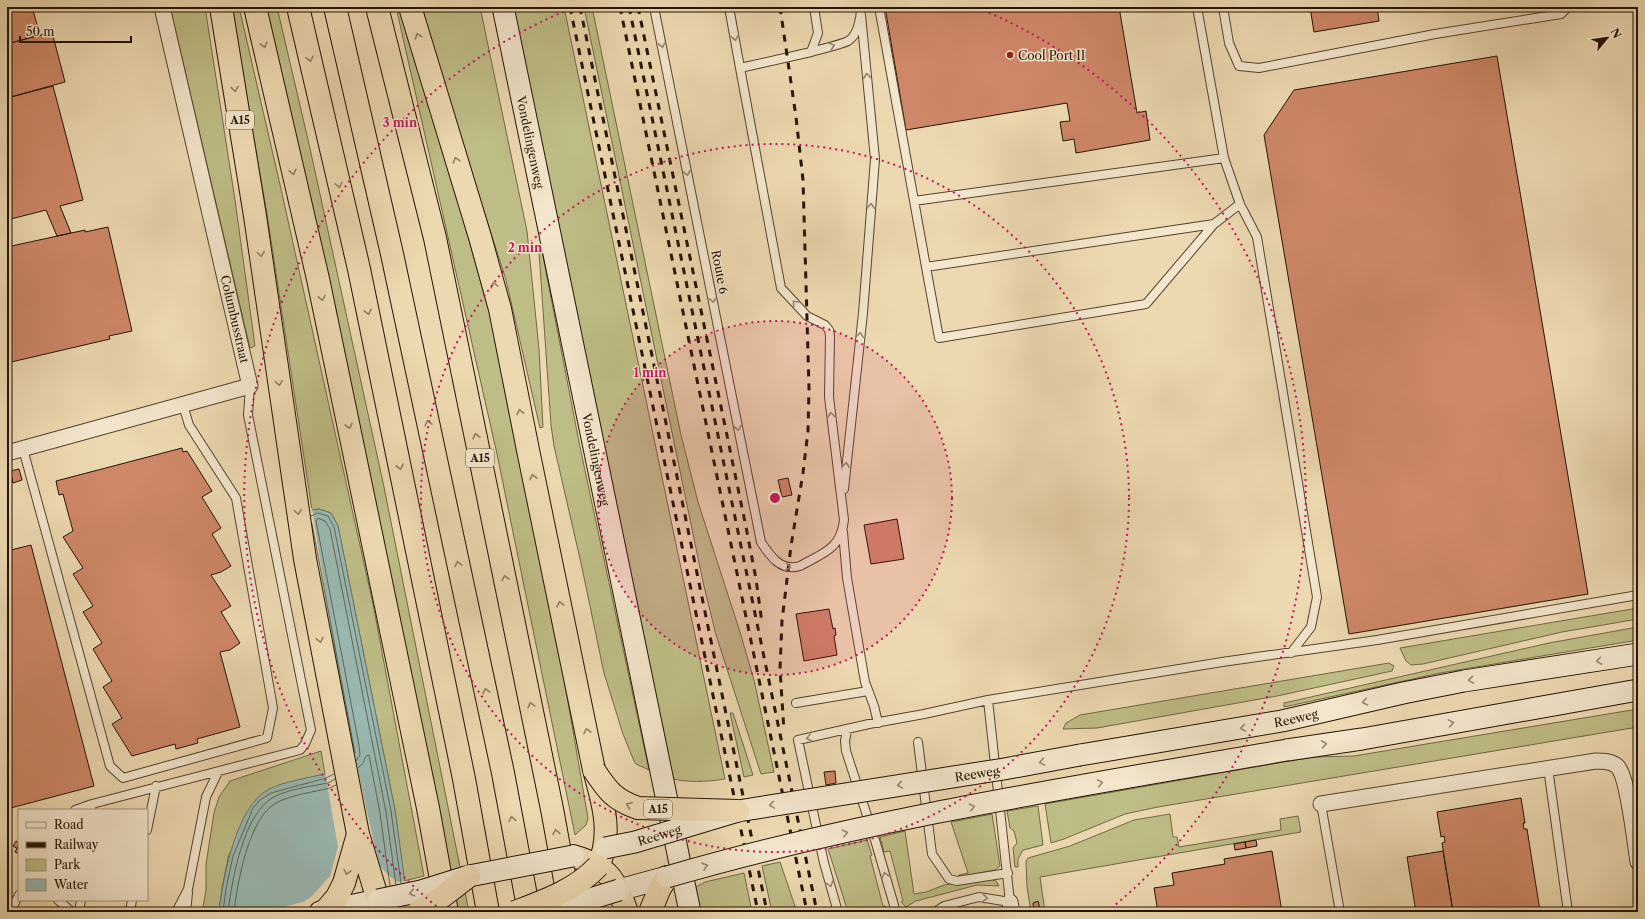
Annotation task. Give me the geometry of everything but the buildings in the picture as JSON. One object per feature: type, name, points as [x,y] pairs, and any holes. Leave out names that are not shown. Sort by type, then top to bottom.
[{"type":"highway","name":"A15","points":[[221,7],[255,216],[305,559],[358,834],[383,906]]},
{"type":"highway","points":[[255,7],[318,279],[428,808],[447,912]]},
{"type":"highway","points":[[298,7],[359,269],[464,779],[488,912]]},
{"type":"highway","points":[[335,7],[396,270],[503,773],[529,912]]},
{"type":"highway","name":"A15","points":[[377,7],[435,238],[552,809],[571,912]]},
{"type":"highway","name":"A15","points":[[410,7],[493,283],[509,350],[528,450],[594,770],[605,812],[606,838],[601,857]]},
{"type":"highway","name":"A15","points":[[594,770],[608,791],[623,802],[638,808],[738,811]]},
{"type":"highway","name":"A15","points":[[323,911],[337,897],[344,883],[358,834]]},
{"type":"highway","points":[[573,856],[601,857]]},
{"type":"highway","points":[[601,857],[609,875],[619,890],[627,912]]},
{"type":"highway","points":[[515,912],[569,889],[583,880],[601,857]]},
{"type":"highway","points":[[418,912],[469,876]]},
{"type":"highway","points":[[650,912],[660,888],[667,877]]},
{"type":"main road","name":"Vondelingenweg","points":[[504,7],[690,912]]},
{"type":"main road","name":"Reeweg","points":[[601,857],[635,842],[738,811],[996,770],[1282,721],[1403,693],[1464,681],[1638,654]]},
{"type":"main road","points":[[524,912],[590,898],[717,863],[916,818],[1017,798],[1287,750],[1362,739],[1638,690]]},
{"type":"main road","points":[[323,911],[383,906],[421,891],[469,876],[573,856]]},
{"type":"street","name":"Columbusstraat","points":[[162,7],[250,386]]},
{"type":"street","points":[[7,453],[183,406],[250,386]]},
{"type":"street","points":[[1322,804],[1548,768],[1604,761],[1617,766],[1622,774],[1626,789],[1638,862]]},
{"type":"lane","name":"Route 6","points":[[654,7],[761,542],[776,562],[782,566],[795,568],[830,549],[840,538],[843,532]]},
{"type":"lane","points":[[729,7],[782,288],[803,312],[825,325],[829,330],[829,397],[844,520],[843,532],[846,578],[865,682],[874,706],[878,724]]},
{"type":"lane","points":[[811,52],[818,33],[814,7]]},
{"type":"lane","points":[[879,7],[939,338],[1146,304],[1214,224],[1240,204]]},
{"type":"lane","points":[[1197,7],[1224,158],[1240,204],[1257,237],[1317,597],[1311,627],[1291,652]]},
{"type":"lane","points":[[1223,7],[1229,43],[1239,66],[1260,68],[1435,34],[1561,14],[1568,7]]},
{"type":"lane","points":[[740,68],[811,52],[848,41],[855,33],[861,11]]},
{"type":"lane","points":[[842,503],[863,313],[875,159],[861,11]]},
{"type":"lane","points":[[914,201],[1224,158]]},
{"type":"lane","points":[[926,267],[1214,224]]},
{"type":"lane","points":[[80,809],[91,807],[156,786],[218,772],[300,750],[305,744],[311,730],[248,415],[250,386]]},
{"type":"lane","points":[[24,449],[110,766],[123,778],[267,738],[273,708],[236,498],[189,425],[183,406]]},
{"type":"lane","points":[[838,912],[824,862],[798,740],[988,700],[1291,652],[1377,640],[1638,595]]},
{"type":"lane","points":[[796,704],[868,691]]},
{"type":"lane","points":[[935,912],[944,906],[979,897],[1011,907],[988,700]]},
{"type":"lane","points":[[847,730],[845,741],[846,751],[875,840],[896,912]]},
{"type":"lane","points":[[918,742],[932,854],[949,879],[957,881],[1008,873]]},
{"type":"lane","points":[[1548,768],[1568,912]]},
{"type":"lane","points":[[186,912],[188,889],[206,797],[218,772]]},
{"type":"lane","points":[[148,825],[156,786]]},
{"type":"lane","points":[[1322,804],[1340,912]]},
{"type":"lane","points":[[176,912],[188,889]]},
{"type":"lane","points":[[10,912],[18,898]]},
{"type":"lane","points":[[59,901],[72,912]]},
{"type":"lane","points":[[79,912],[81,901]]},
{"type":"lane","points":[[130,912],[132,901]]},
{"type":"green space","points":[[170,7],[205,7],[235,200],[255,346],[250,348]]},
{"type":"green space","points":[[231,7],[239,7],[373,604],[424,876],[404,881],[395,810],[338,526],[331,513],[319,509],[312,510],[267,214]]},
{"type":"green space","points":[[264,7],[277,7],[309,144],[384,487],[469,912],[456,912]]},
{"type":"green space","points":[[396,7],[404,7],[495,333],[549,592],[588,818],[586,825],[575,835],[497,454]]},
{"type":"green space","points":[[422,7],[480,7],[527,231],[539,349],[543,427],[540,428],[506,280],[458,130]]},
{"type":"green space","points":[[511,7],[564,7],[725,779],[697,782],[669,778]]},
{"type":"green space","points":[[584,7],[592,7],[681,435],[698,502],[754,680],[774,772],[761,774],[716,635],[703,582]]},
{"type":"green space","points":[[541,246],[580,447],[649,770],[636,764],[634,761],[623,734],[604,673],[581,563],[554,446],[551,425],[539,252]]},
{"type":"green space","points":[[1638,608],[1638,619],[1562,632],[1423,664],[1411,665],[1406,661],[1400,648]]},
{"type":"green space","points":[[1638,627],[1638,640],[1440,673],[1284,707],[1284,703],[1549,643]]},
{"type":"green space","points":[[1389,663],[1394,666],[1392,671],[1277,696],[1097,728],[1063,729],[1066,723],[1080,715]]},
{"type":"green space","points":[[1638,709],[1638,727],[1158,807],[1125,814],[1051,843],[1045,804],[1289,761],[1315,757],[1354,756]]},
{"type":"green space","points":[[730,713],[733,713],[753,775],[744,777]]},
{"type":"green space","points":[[321,751],[325,774],[279,785],[229,854],[219,912],[202,912],[206,890],[206,864],[214,813],[219,797],[230,781]]},
{"type":"green space","points":[[1038,806],[1043,845],[1023,850],[1018,859],[1018,867],[1015,867],[1013,848],[1017,843],[1014,831],[1010,828],[1007,811]]},
{"type":"green space","points":[[992,814],[1000,866],[995,870],[959,877],[959,875],[968,873],[951,822]]},
{"type":"green space","points":[[1170,814],[1173,837],[1177,837],[1179,847],[1281,830],[1280,819],[1298,816],[1301,832],[1040,877],[1045,912],[1031,912],[1027,887],[1026,861],[1028,858],[1070,846],[1134,820]]},
{"type":"green space","points":[[905,831],[914,894],[926,892],[944,885],[991,879],[996,881],[999,886],[977,885],[916,901],[906,907],[901,902],[903,901],[890,851],[884,852],[880,837]]},
{"type":"green space","points":[[867,840],[872,855],[870,856],[883,906],[885,906],[887,912],[848,912],[828,849]]},
{"type":"green space","points":[[780,862],[797,912],[772,912],[762,866]]},
{"type":"green space","points":[[744,873],[752,912],[699,912],[694,888],[705,882]]},
{"type":"water","points":[[319,509],[331,513],[338,526],[395,810],[409,912],[219,912],[224,881],[233,844],[248,811],[258,798],[269,789],[276,786],[332,771],[351,754],[306,514],[312,510]]},
{"type":"pier","points":[[312,508],[337,668],[377,856],[380,866],[388,875],[398,882],[406,881],[411,912],[265,912],[303,902],[311,897],[330,876],[338,847],[325,772],[331,769],[349,753],[305,512]]},
{"type":"railway","points":[[570,7],[758,912]]},
{"type":"railway","points":[[580,7],[767,912]]},
{"type":"railway","points":[[620,7],[807,912]]},
{"type":"railway","points":[[629,7],[817,912]]},
{"type":"railway","points":[[638,7],[746,527],[756,579],[762,623]]},
{"type":"railway","points":[[780,7],[796,117],[803,180],[809,388],[808,431],[791,546],[782,621],[780,669],[784,731]]},
{"type":"place","name":"Cool Port II","points":[[1010,55]]}]
